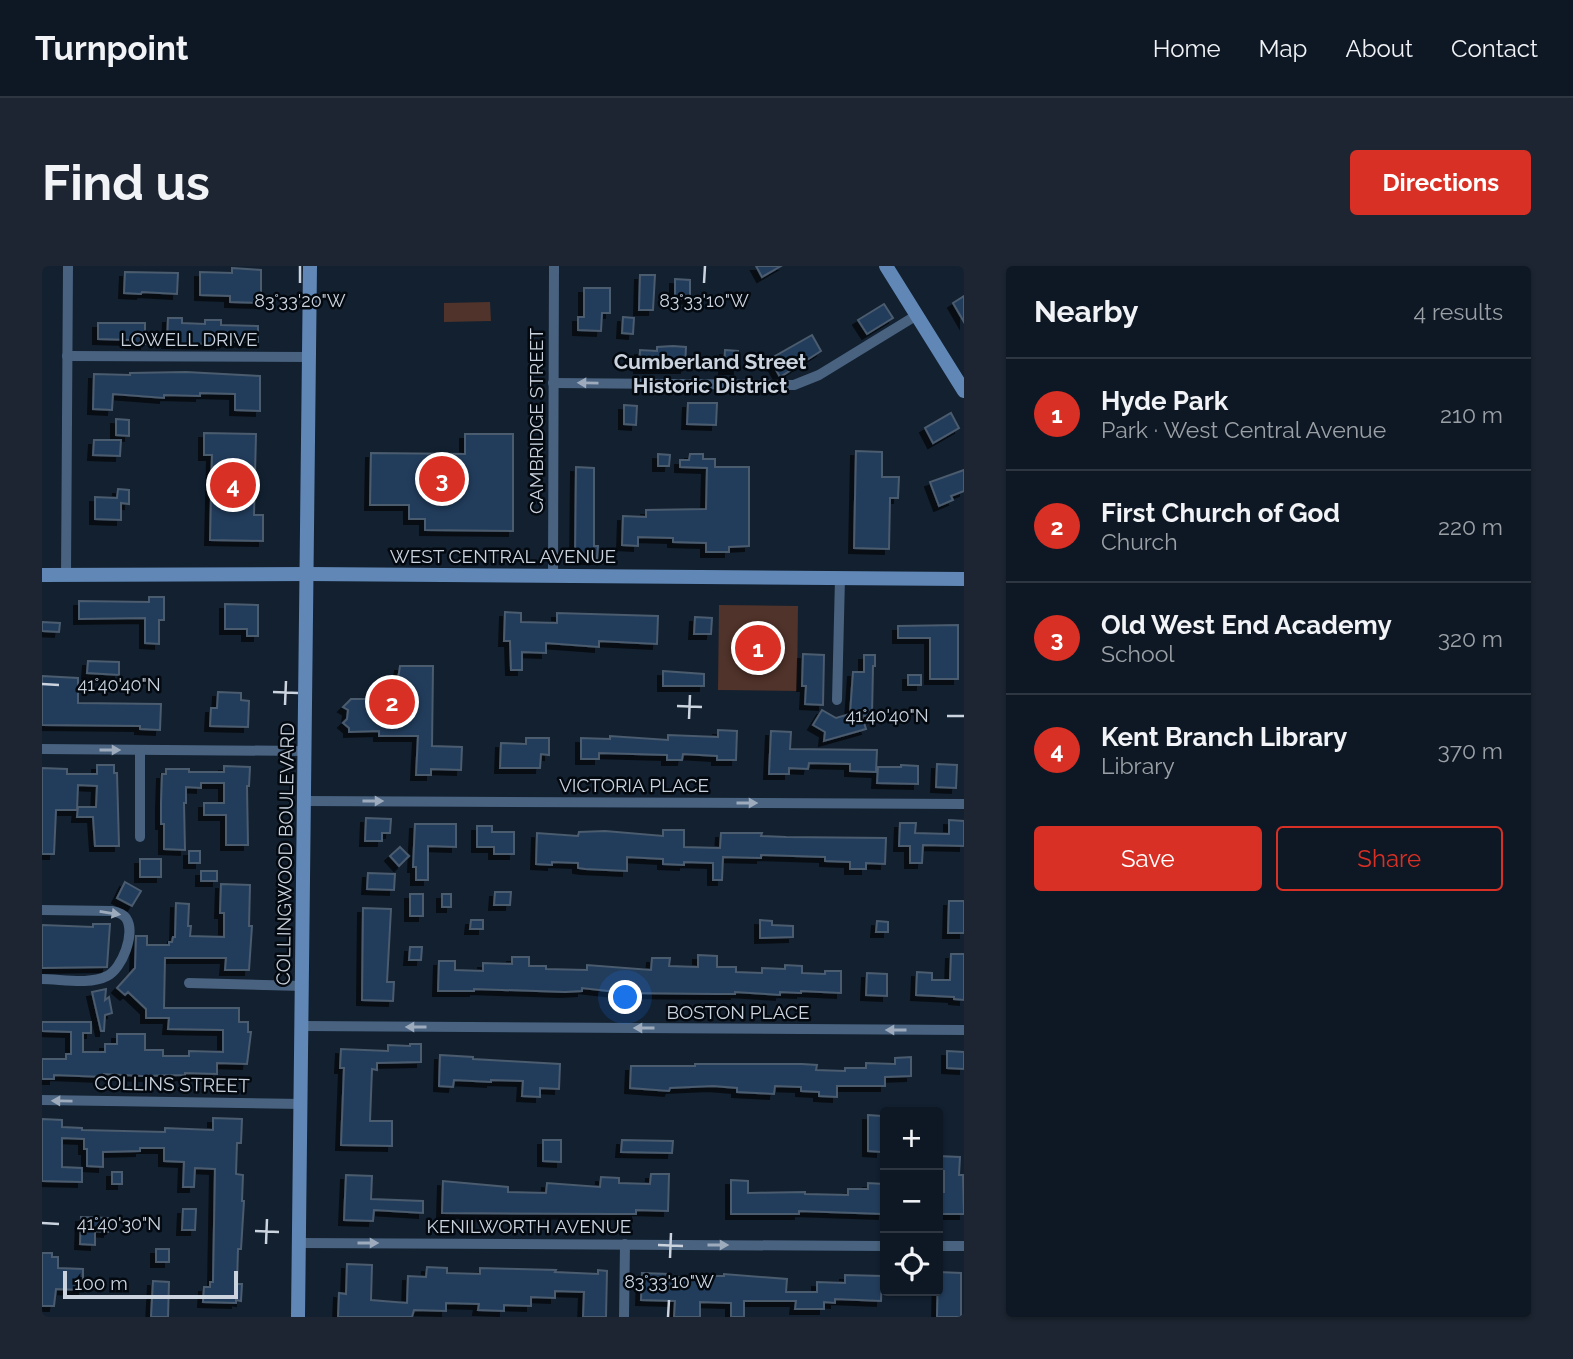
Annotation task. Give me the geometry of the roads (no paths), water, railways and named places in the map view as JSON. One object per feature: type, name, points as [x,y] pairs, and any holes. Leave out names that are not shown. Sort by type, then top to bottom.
[{"type":"main road","name":"COLLINGWOOD BOULEVARD","points":[[298,1317],[310,266]]},
{"type":"main road","points":[[886,266],[960,375],[964,391]]},
{"type":"main road","name":"WEST CENTRAL AVENUE","points":[[42,575],[308,573],[964,579]]},
{"type":"street","points":[[65,576],[68,266]]},
{"type":"street","name":"CAMBRIDGE STREET","points":[[553,576],[554,266]]},
{"type":"street","points":[[554,383],[794,385],[813,379],[917,315]]},
{"type":"street","name":"LOWELL DRIVE","points":[[67,356],[310,357]]},
{"type":"street","points":[[836,700],[840,578]]},
{"type":"street","points":[[42,749],[305,751]]},
{"type":"street","points":[[140,750],[140,837]]},
{"type":"street","name":"VICTORIA PLACE","points":[[305,801],[964,804]]},
{"type":"street","points":[[42,910],[112,911],[123,915],[129,927],[125,955],[109,975],[93,980],[42,979]]},
{"type":"street","points":[[189,984],[303,986]]},
{"type":"street","name":"BOSTON PLACE","points":[[302,1026],[964,1030]]},
{"type":"street","name":"COLLINS STREET","points":[[42,1100],[302,1104]]},
{"type":"street","name":"KENILWORTH AVENUE","points":[[299,1243],[880,1246]]},
{"type":"street","points":[[624,1317],[625,1244]]},
{"type":"street","points":[[943,1246],[964,1246]]},
{"type":"place","name":"Old West End Academy","points":[[442,479]]},
{"type":"place","name":"Kent Branch Library","points":[[233,485]]},
{"type":"place","name":"Hyde Park","points":[[758,648]]},
{"type":"place","name":"First Church of God","points":[[392,702]]},
{"type":"district","name":"Cumberland Street Historic District","points":[[710,374]]}]
